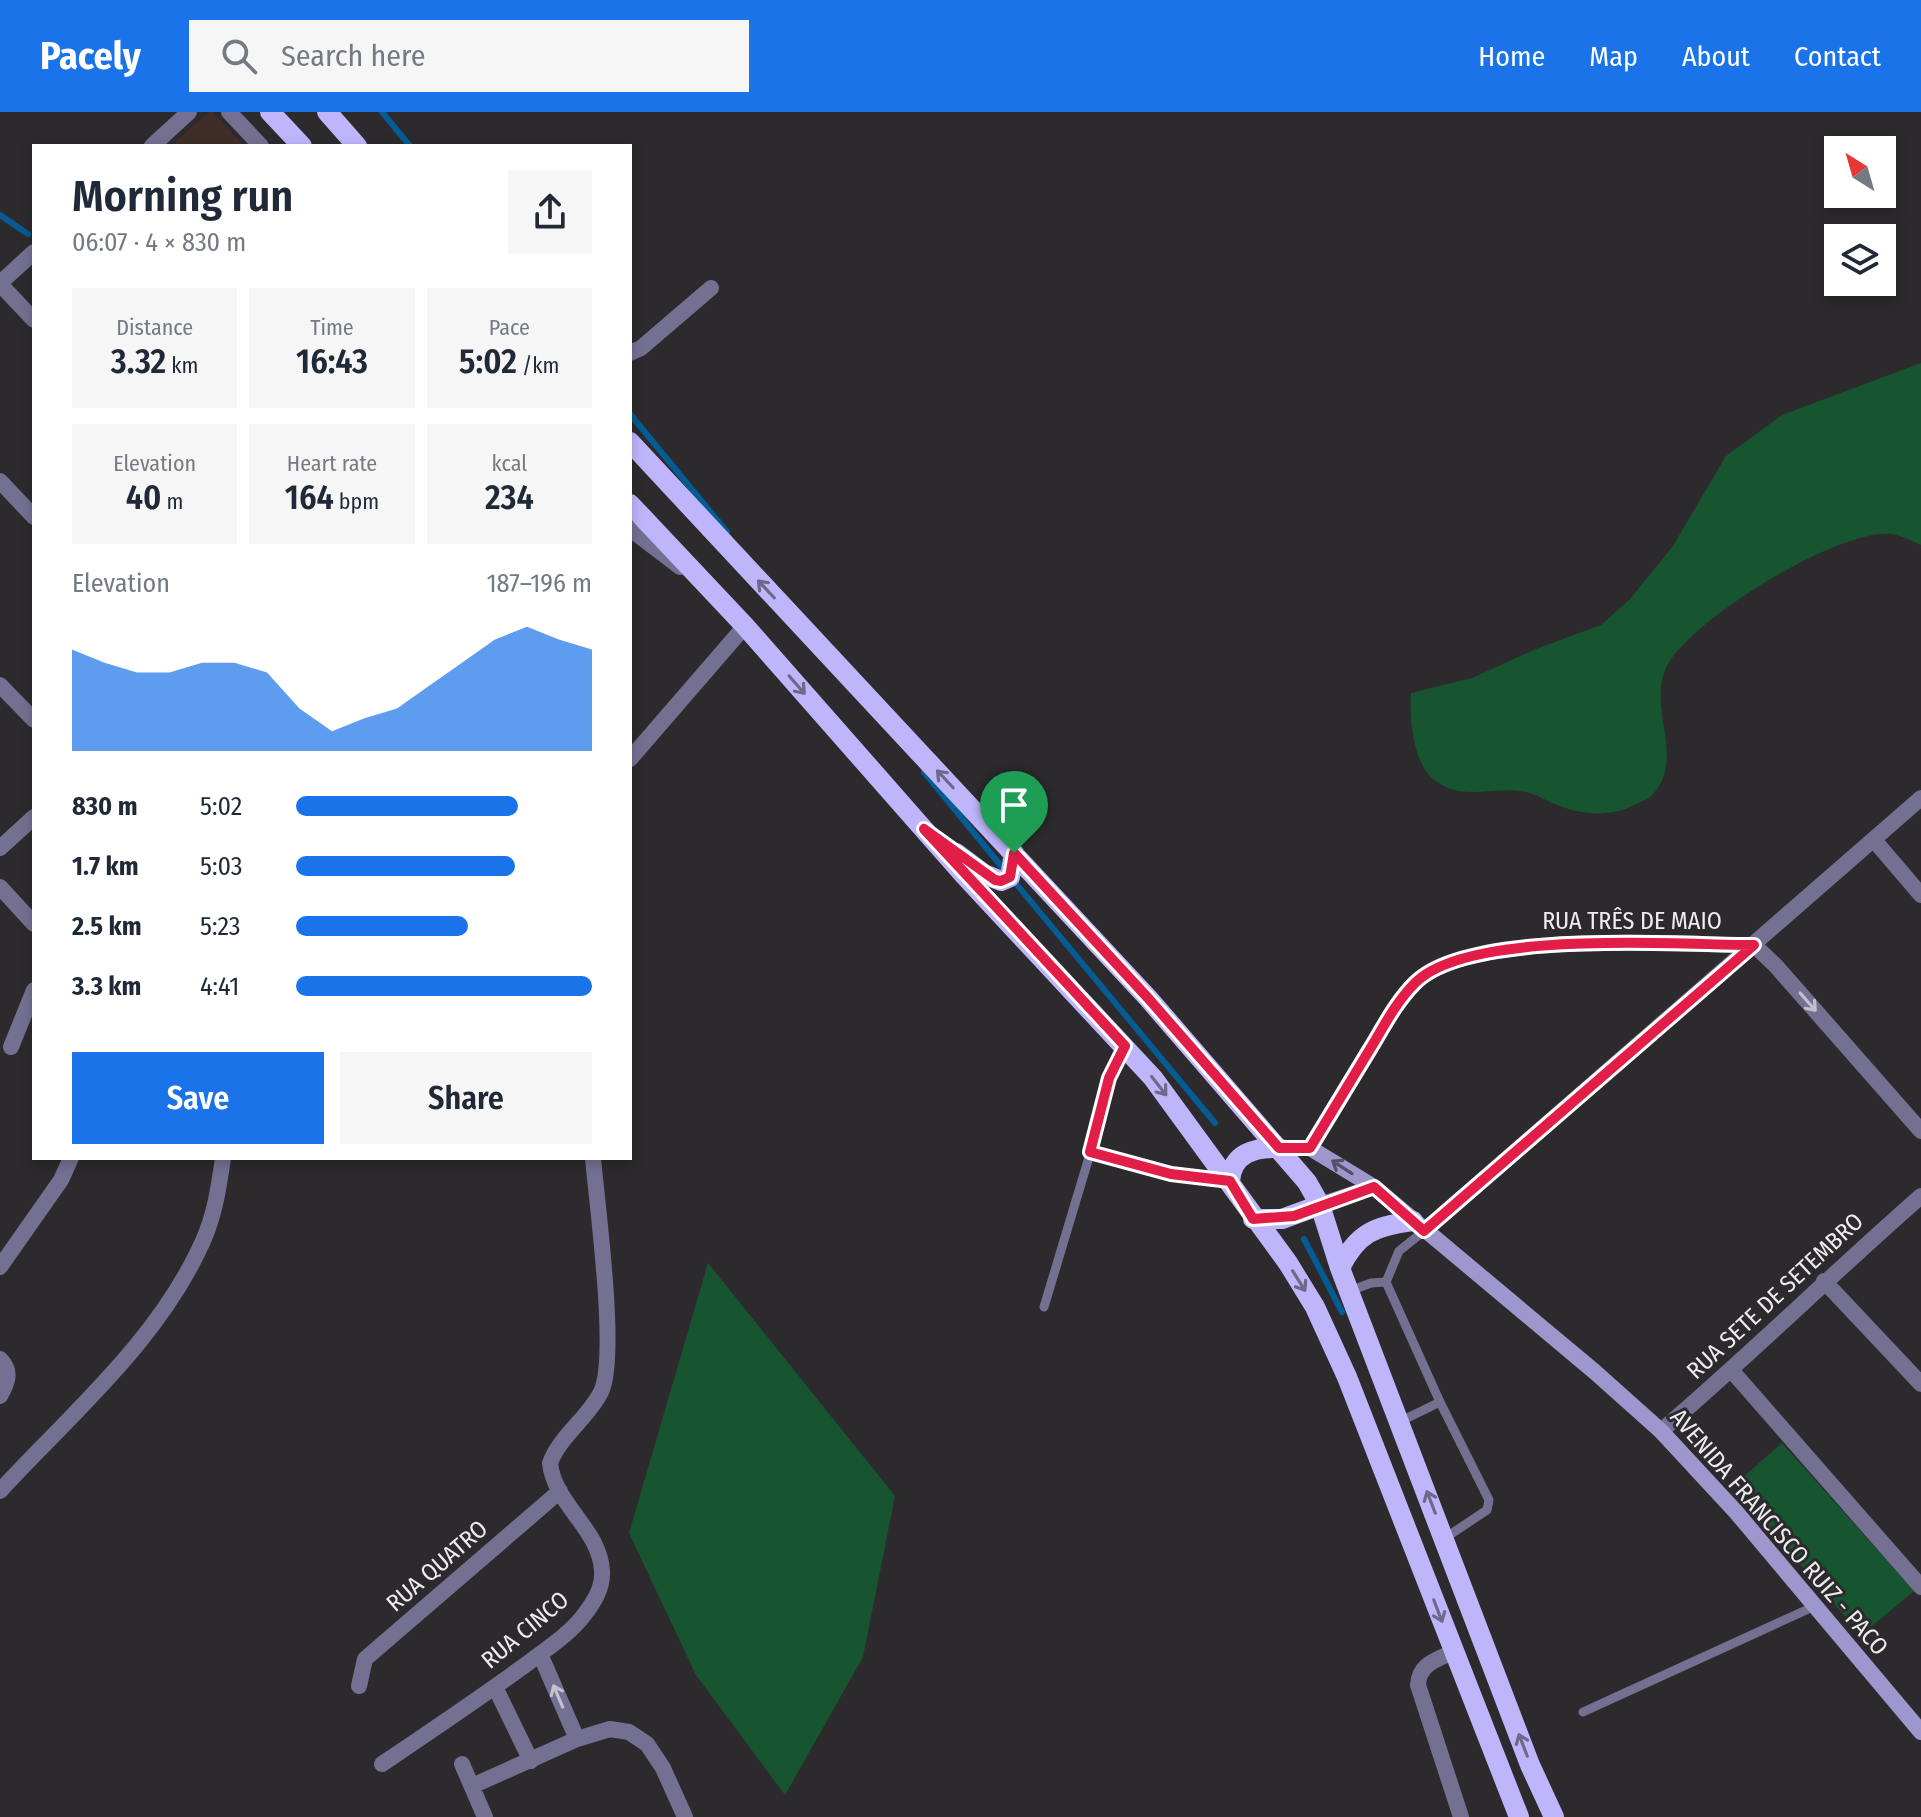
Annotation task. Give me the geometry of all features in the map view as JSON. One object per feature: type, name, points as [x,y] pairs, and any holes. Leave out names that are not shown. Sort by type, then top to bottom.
[{"type":"main road","points":[[270,112],[300,144]]},
{"type":"main road","points":[[327,112],[355,144]]},
{"type":"main road","points":[[632,444],[1148,998],[1307,1182],[1320,1205],[1340,1268],[1530,1765],[1554,1817]]},
{"type":"main road","points":[[632,506],[745,626],[924,829],[1125,1046],[1174,1105],[1230,1181],[1253,1219],[1288,1263],[1315,1307],[1380,1460],[1519,1817]]},
{"type":"main road","points":[[924,829],[995,880],[1010,877],[1014,853]]},
{"type":"main road","points":[[1230,1181],[1231,1170],[1245,1153],[1260,1147],[1279,1148]]},
{"type":"main road","points":[[1253,1219],[1282,1219],[1320,1205]]},
{"type":"main road","points":[[1340,1268],[1361,1236],[1390,1225],[1418,1226]]},
{"type":"street","points":[[154,144],[189,112]]},
{"type":"street","points":[[229,112],[259,144]]},
{"type":"street","points":[[32,254],[0,284],[32,318]]},
{"type":"street","points":[[632,352],[641,348],[711,288]]},
{"type":"street","points":[[0,481],[32,515]]},
{"type":"street","points":[[632,531],[710,590]]},
{"type":"street","points":[[632,757],[745,626]]},
{"type":"street","points":[[0,685],[32,718]]},
{"type":"street","points":[[1418,1226],[1754,945],[1921,798]]},
{"type":"street","points":[[0,848],[32,819]]},
{"type":"street","points":[[1874,840],[1921,895]]},
{"type":"street","points":[[0,887],[32,922]]},
{"type":"street","name":"RUA TRÊS DE MAIO","points":[[1310,1148],[1398,1003],[1417,980],[1445,965],[1484,952],[1534,945],[1754,945],[1921,1131]]},
{"type":"street","points":[[11,1047],[32,995]]},
{"type":"street","points":[[1279,1148],[1310,1148]]},
{"type":"street","name":"AVENIDA FRANCISCO RUIZ - PACO","points":[[1310,1148],[1374,1187],[1661,1431],[1736,1512],[1921,1732]]},
{"type":"street","points":[[0,1267],[61,1180],[70,1160]]},
{"type":"street","points":[[0,1491],[143,1338],[184,1277],[204,1240],[218,1197],[223,1160]]},
{"type":"street","points":[[560,1491],[551,1474],[553,1455],[601,1392],[606,1374],[607,1326],[593,1160]]},
{"type":"street","points":[[1320,1205],[1374,1187]]},
{"type":"street","name":"RUA SETE DE SETEMBRO","points":[[1661,1431],[1732,1371],[1824,1281],[1921,1196]]},
{"type":"street","points":[[1824,1281],[1921,1384]]},
{"type":"street","points":[[0,1359],[7,1366],[9,1378],[0,1396]]},
{"type":"street","points":[[1732,1371],[1921,1587]]},
{"type":"street","name":"RUA CINCO","points":[[382,1764],[540,1654],[582,1618],[599,1593],[603,1574],[599,1552],[560,1491]]},
{"type":"street","name":"RUA QUATRO","points":[[359,1686],[365,1659],[560,1491]]},
{"type":"street","points":[[1453,1652],[1426,1665],[1418,1675],[1418,1685],[1461,1817]]},
{"type":"street","points":[[540,1654],[577,1739]]},
{"type":"street","points":[[495,1687],[531,1761]]},
{"type":"street","points":[[472,1786],[577,1739],[610,1729],[629,1732],[647,1744],[663,1768],[685,1817]]},
{"type":"street","points":[[462,1764],[485,1817]]},
{"type":"lane","points":[[1044,1307],[1109,1078],[1125,1046]]},
{"type":"lane","points":[[1090,1152],[1171,1174],[1230,1181]]},
{"type":"lane","points":[[1418,1226],[1399,1251],[1386,1282],[1440,1402],[1489,1500],[1487,1510],[1445,1538]]},
{"type":"lane","points":[[1349,1291],[1371,1283],[1386,1282]]},
{"type":"lane","points":[[1401,1421],[1440,1402]]},
{"type":"lane","points":[[1583,1712],[1815,1606]]},
{"type":"shaded area","points":[[209,112],[213,112],[242,144],[173,144]]},
{"type":"green space","points":[[1921,363],[1921,545],[1892,534],[1868,536],[1838,545],[1769,580],[1735,602],[1681,647],[1667,666],[1662,682],[1666,765],[1662,781],[1651,796],[1616,811],[1585,813],[1526,792],[1455,790],[1433,779],[1426,771],[1414,739],[1411,693],[1472,678],[1536,649],[1601,625],[1630,599],[1673,546],[1726,456],[1782,415]]},
{"type":"green space","points":[[708,1263],[895,1496],[863,1657],[785,1795],[696,1675],[629,1533]]},
{"type":"green space","points":[[1782,1443],[1914,1591],[1861,1635],[1742,1497],[1741,1479]]},
{"type":"waterway","points":[[382,112],[408,144]]},
{"type":"waterway","points":[[0,215],[28,234]]},
{"type":"waterway","points":[[632,416],[727,532]]},
{"type":"waterway","points":[[924,772],[1006,872]]},
{"type":"waterway","points":[[1013,880],[1215,1123]]},
{"type":"waterway","points":[[1304,1239],[1342,1312]]},
{"type":"route","points":[[924,829],[995,880],[1010,877],[1014,853],[1148,998],[1279,1148],[1310,1148],[1398,1003],[1417,980],[1445,965],[1484,952],[1534,945],[1754,945],[1424,1231],[1374,1187],[1294,1216],[1253,1219],[1230,1181],[1171,1174],[1090,1152],[1109,1078],[1125,1046],[924,829]]}]
